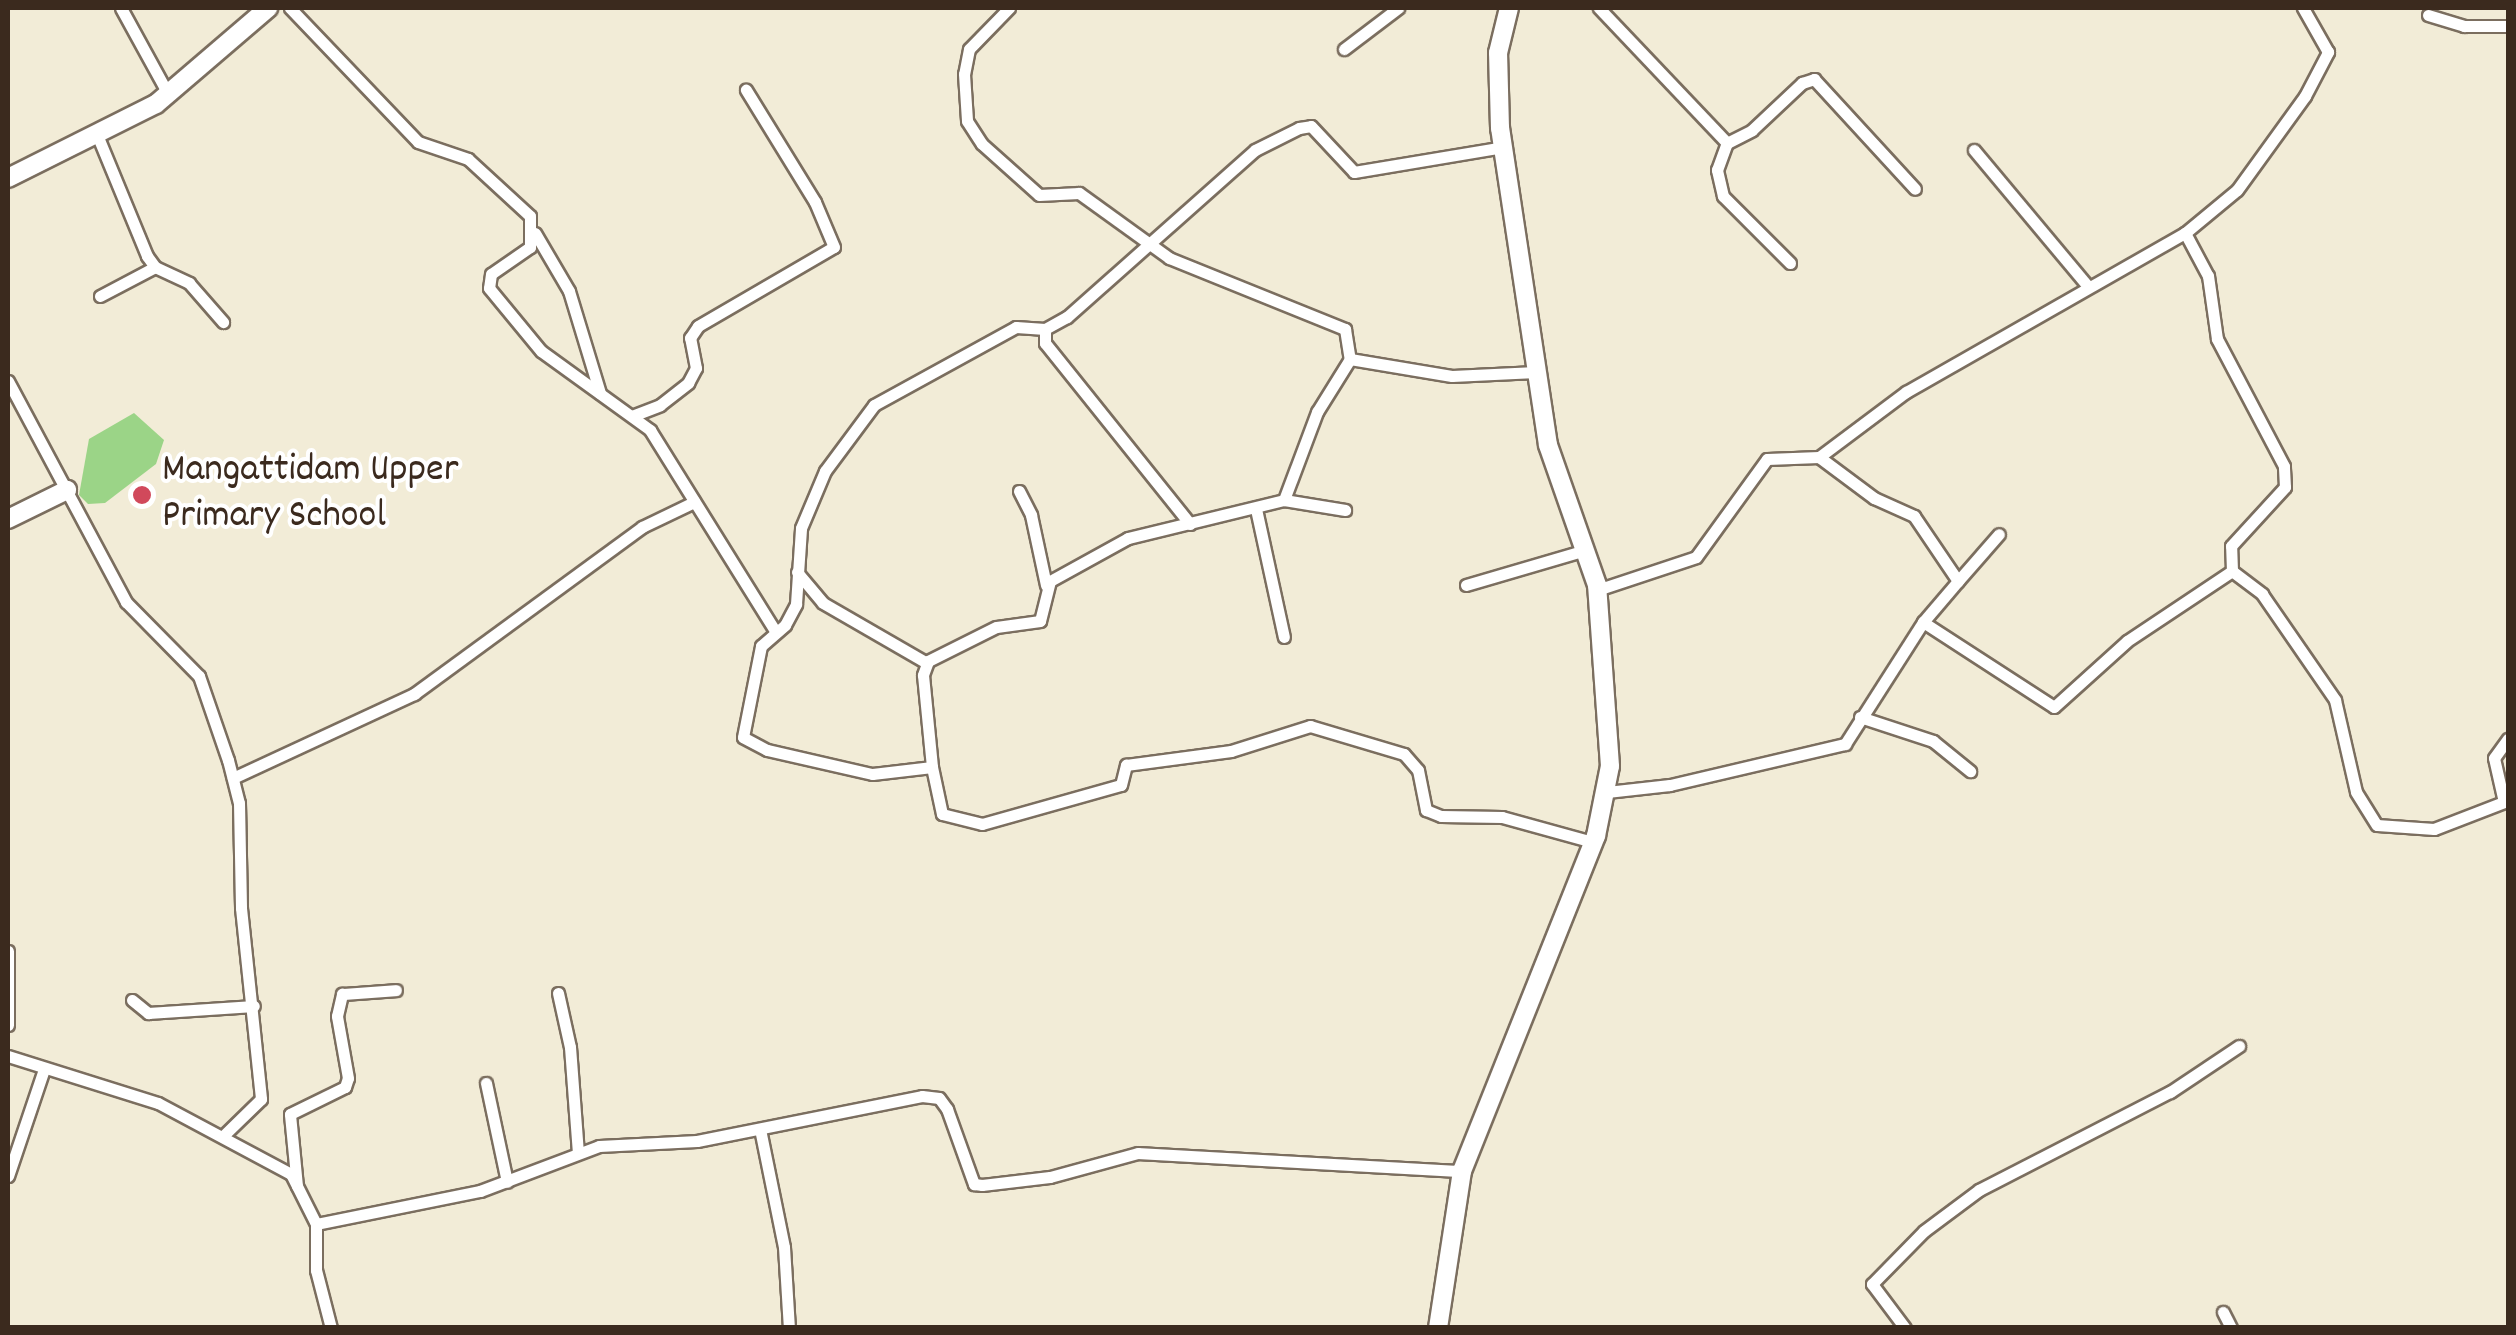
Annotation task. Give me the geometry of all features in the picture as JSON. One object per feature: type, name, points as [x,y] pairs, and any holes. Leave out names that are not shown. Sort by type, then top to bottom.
[{"type":"main road","points":[[8,178],[98,137],[168,94],[268,8]]},
{"type":"main road","points":[[1438,1328],[1462,1171],[1593,842],[1607,792],[1598,590],[1548,445],[1503,147],[1498,53],[1509,8]]},
{"type":"main road","points":[[8,520],[67,490]]},
{"type":"street","points":[[121,8],[168,94]]},
{"type":"street","points":[[290,8],[418,142],[480,168],[530,216],[535,233],[570,291],[600,393]]},
{"type":"street","points":[[1009,8],[969,49],[967,121],[982,144],[1039,195],[1080,193],[1145,244],[1256,298],[1344,328],[1350,359],[1317,412],[1284,500]]},
{"type":"street","points":[[1344,49],[1398,8]]},
{"type":"street","points":[[1599,8],[1727,143]]},
{"type":"street","points":[[1598,590],[1696,557],[1766,458],[1819,457],[1906,392],[2086,284],[2185,233],[2237,190],[2305,96],[2328,52],[2303,8]]},
{"type":"street","points":[[2428,15],[2464,26],[2508,26]]},
{"type":"street","points":[[1790,263],[1723,196],[1717,170],[1727,143],[1814,79],[1915,189]]},
{"type":"street","points":[[632,416],[660,406],[688,382],[696,368],[690,338],[698,326],[834,247],[815,202],[746,90]]},
{"type":"street","points":[[932,767],[872,774],[746,742],[742,728],[760,650],[792,616],[801,528],[826,471],[874,406],[1016,327],[1045,329],[1128,267],[1145,244],[1255,150],[1300,128],[1311,126],[1354,172],[1503,147]]},
{"type":"street","points":[[98,137],[156,267],[189,283],[223,322]]},
{"type":"street","points":[[1974,150],[2086,284]]},
{"type":"street","points":[[535,233],[526,251],[491,274],[489,288],[541,350],[650,430],[775,631]]},
{"type":"street","points":[[2185,233],[2208,276],[2217,339],[2284,466],[2285,487],[2231,546],[2232,571]]},
{"type":"street","points":[[100,296],[156,267]]},
{"type":"street","points":[[1045,329],[1050,350],[1190,524]]},
{"type":"street","points":[[1350,359],[1452,376],[1536,372]]},
{"type":"street","points":[[8,381],[140,623],[198,676],[232,778],[261,1100],[224,1134]]},
{"type":"street","points":[[1819,457],[1874,498],[1914,516],[1958,581]]},
{"type":"street","points":[[927,663],[985,631],[1040,621],[1046,585],[1031,514],[1019,492]]},
{"type":"street","points":[[1046,585],[1128,538],[1256,510],[1284,500],[1345,510]]},
{"type":"street","points":[[232,778],[414,694],[642,527],[694,502]]},
{"type":"street","points":[[1256,510],[1284,637]]},
{"type":"street","points":[[1607,792],[1820,755],[1846,744],[1924,622],[2000,534]]},
{"type":"street","points":[[1466,585],[1582,552]]},
{"type":"street","points":[[1924,622],[2054,707],[2127,641],[2232,571]]},
{"type":"street","points":[[2232,571],[2262,594],[2334,700],[2356,792],[2377,825],[2434,828],[2504,802],[2494,758],[2508,739]]},
{"type":"street","points":[[797,572],[823,603],[927,663]]},
{"type":"street","points":[[927,663],[932,767],[942,814],[982,824],[1121,785],[1126,765],[1230,750],[1310,726],[1404,754],[1418,770],[1426,810],[1441,816],[1502,817],[1593,842]]},
{"type":"street","points":[[1860,717],[1933,741],[1970,771]]},
{"type":"street","points":[[8,951],[8,1025]]},
{"type":"street","points":[[297,1186],[290,1114],[346,1087],[348,1078],[337,1016],[342,994],[396,990]]},
{"type":"street","points":[[558,992],[570,1047],[578,1153]]},
{"type":"street","points":[[132,1000],[148,1013],[254,1006]]},
{"type":"street","points":[[1905,1328],[1872,1284],[1924,1231],[1979,1190],[2170,1092],[2239,1046]]},
{"type":"street","points":[[8,1056],[158,1103],[224,1134],[291,1174],[316,1224],[316,1270],[331,1328]]},
{"type":"street","points":[[8,1176],[44,1069]]},
{"type":"street","points":[[486,1083],[507,1182]]},
{"type":"street","points":[[316,1224],[507,1182],[578,1153],[760,1129],[852,1106],[939,1098],[974,1184],[982,1186],[1050,1177],[1138,1154],[1462,1171]]},
{"type":"street","points":[[760,1129],[784,1246],[789,1328]]},
{"type":"street","points":[[2223,1312],[2231,1328]]},
{"type":"green space","points":[[134,413],[164,440],[156,464],[105,503],[88,504],[79,495],[89,439]]},
{"type":"place","name":"Mangattidam Upper Primary School","points":[[142,495]]}]
